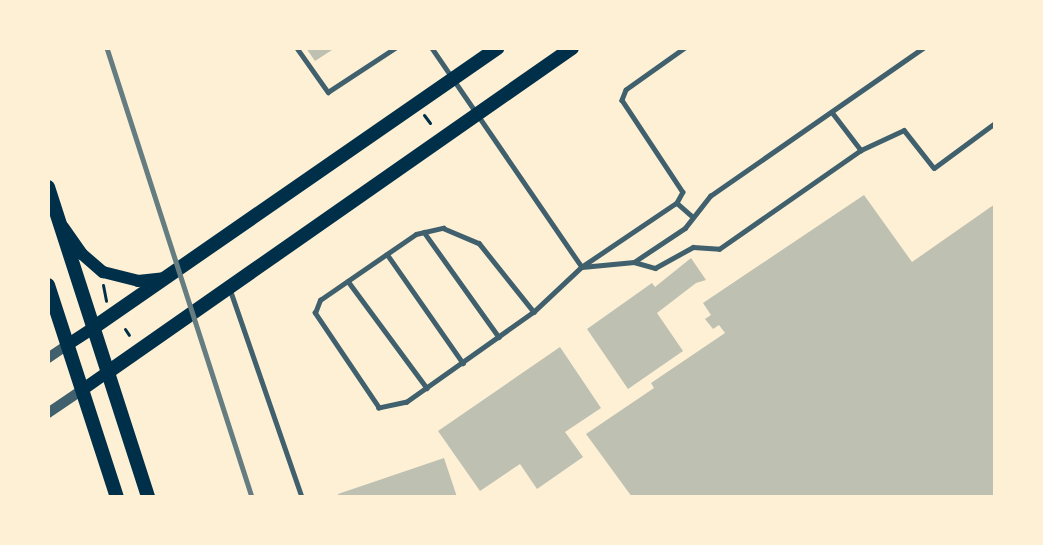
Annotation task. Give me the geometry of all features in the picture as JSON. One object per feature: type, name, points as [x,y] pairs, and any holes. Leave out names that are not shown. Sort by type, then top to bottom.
[{"type":"main road","points":[[67,345],[498,48]]},
{"type":"main road","points":[[82,390],[572,48]]},
{"type":"main road","points":[[48,187],[148,497]]},
{"type":"main road","points":[[59,221],[82,254],[104,272],[138,281],[166,278]]},
{"type":"main road","points":[[48,285],[117,497]]},
{"type":"street","points":[[48,358],[67,345]]},
{"type":"street","points":[[48,413],[82,390]]},
{"type":"lane","points":[[297,48],[328,92],[395,48]]},
{"type":"lane","points":[[432,48],[582,267]]},
{"type":"lane","points":[[534,312],[479,243],[444,228],[424,232],[387,254],[320,300],[315,313],[379,408],[407,402],[463,363],[534,312],[582,267],[677,202],[683,192],[622,100],[626,90],[685,48]]},
{"type":"lane","points":[[634,262],[685,228],[710,196],[923,48]]},
{"type":"lane","points":[[832,112],[861,150]]},
{"type":"lane","points":[[582,267],[634,262],[655,268],[693,247],[719,249],[861,150],[904,130],[934,168],[995,123]]},
{"type":"lane","points":[[677,202],[693,217]]},
{"type":"lane","points":[[424,232],[499,337]]},
{"type":"lane","points":[[387,254],[463,363]]},
{"type":"lane","points":[[348,281],[427,388]]},
{"type":"lane","points":[[229,286],[302,497]]},
{"type":"path","points":[[423,114],[430,123]]},
{"type":"path","points":[[104,283],[107,305]]},
{"type":"path","points":[[125,329],[129,335]]},
{"type":"building","points":[[306,48],[335,48],[315,61]]},
{"type":"building","points":[[864,195],[912,262],[995,204],[995,497],[632,497],[586,434],[654,388],[651,383],[725,333],[719,325],[713,329],[705,319],[711,315],[703,303]]},
{"type":"building","points":[[691,258],[706,280],[696,283],[657,313],[683,351],[628,389],[587,329],[652,283],[655,287]]},
{"type":"building","points":[[560,347],[601,408],[565,432],[583,457],[537,489],[520,464],[480,491],[438,431]]},
{"type":"building","points":[[444,458],[457,497],[339,497],[338,494]]},
{"type":"railway","points":[[107,48],[252,497]]}]
